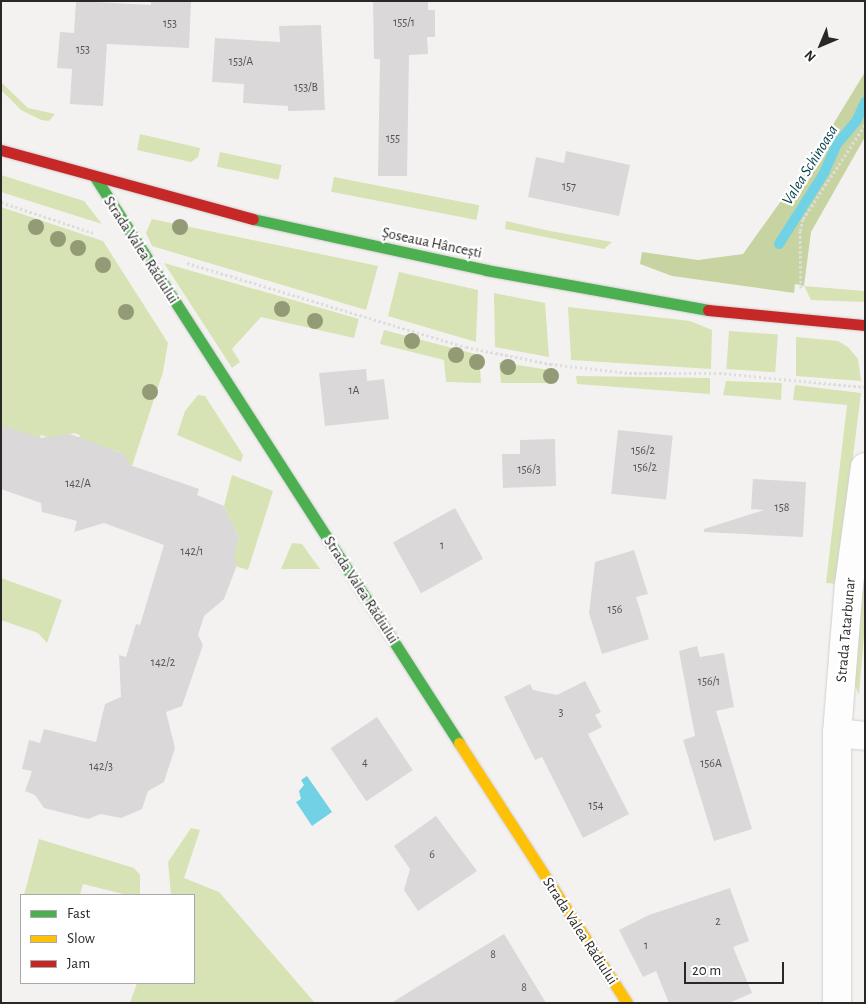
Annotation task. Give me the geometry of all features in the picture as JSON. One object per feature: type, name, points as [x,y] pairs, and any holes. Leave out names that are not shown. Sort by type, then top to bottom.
[{"type":"street","name":"Șoseaua Hâncești","points":[[1,150],[252,219],[486,270],[720,312],[865,325]]},
{"type":"street","name":"Strada Valea Rădiului","points":[[95,177],[627,1003]]},
{"type":"street","name":"Strada Tatarbunar","points":[[837,733],[849,585],[865,468]]},
{"type":"street","points":[[836,1003],[837,733],[865,736]]},
{"type":"path","points":[[801,285],[800,231],[803,219],[865,125]]},
{"type":"path","points":[[1,202],[94,233]]},
{"type":"path","points":[[141,249],[466,347],[550,364],[629,373],[718,373],[865,386]]},
{"type":"green space","points":[[865,72],[865,137],[811,232],[804,286],[795,284],[794,293],[672,276],[640,264],[642,252],[698,260],[743,254],[818,149]]},
{"type":"green space","points":[[1,82],[28,108],[55,114],[49,121],[41,120],[21,110],[1,90]]},
{"type":"green space","points":[[140,134],[200,148],[198,157],[191,162],[137,150]]},
{"type":"green space","points":[[220,152],[282,165],[279,180],[217,167]]},
{"type":"green space","points":[[1,175],[84,201],[102,224],[1,192]]},
{"type":"green space","points":[[334,177],[479,205],[476,220],[331,192]]},
{"type":"green space","points":[[1,207],[103,241],[168,343],[163,372],[132,466],[127,464],[124,454],[114,450],[112,453],[78,440],[80,435],[74,433],[57,437],[56,440],[41,435],[38,445],[1,425]]},
{"type":"green space","points":[[152,219],[378,266],[366,310],[152,246],[146,233]]},
{"type":"green space","points":[[506,221],[612,242],[604,249],[505,229]]},
{"type":"green space","points":[[164,263],[359,319],[354,338],[261,317],[232,349],[240,362],[232,368]]},
{"type":"green space","points":[[399,272],[478,290],[476,342],[388,316]]},
{"type":"green space","points":[[804,286],[865,291],[865,302],[811,300]]},
{"type":"green space","points":[[494,293],[545,303],[549,357],[495,347]]},
{"type":"green space","points":[[568,307],[690,321],[712,330],[711,369],[571,360]]},
{"type":"green space","points":[[384,330],[479,355],[481,383],[446,382],[444,360],[380,344]]},
{"type":"green space","points":[[729,331],[778,334],[775,372],[726,369]]},
{"type":"green space","points":[[796,337],[838,341],[848,347],[858,359],[861,381],[796,376]]},
{"type":"green space","points":[[499,362],[556,371],[556,383],[501,383]]},
{"type":"green space","points":[[576,376],[710,378],[710,394],[577,384]]},
{"type":"green space","points":[[726,381],[782,383],[781,400],[723,395]]},
{"type":"green space","points":[[795,385],[861,393],[837,584],[826,583],[847,405],[793,400]]},
{"type":"green space","points":[[198,395],[205,396],[243,455],[241,462],[177,435],[185,411]]},
{"type":"green space","points":[[232,475],[273,491],[248,570],[238,567],[232,558],[239,538],[224,506]]},
{"type":"green space","points":[[292,543],[302,544],[320,569],[281,569]]},
{"type":"green space","points":[[865,549],[865,624],[859,695],[854,683]]},
{"type":"green space","points":[[1,578],[62,600],[47,643],[38,633],[1,620]]},
{"type":"green space","points":[[191,828],[200,830],[184,878],[219,892],[315,1003],[130,1003],[137,984],[195,984],[195,894],[171,894],[168,862]]},
{"type":"green space","points":[[39,839],[134,868],[140,875],[140,894],[123,894],[83,884],[80,894],[24,894]]},
{"type":"water","points":[[307,776],[332,812],[312,826],[296,802],[301,799],[299,791],[304,785],[301,780]]},
{"type":"building","points":[[76,1],[151,5],[151,1],[191,2],[189,48],[107,44],[103,106],[70,104],[72,69],[57,68],[60,32],[74,33]]},
{"type":"building","points":[[373,1],[428,1],[428,10],[435,10],[435,37],[427,37],[428,54],[409,55],[407,176],[378,176],[380,59],[374,59]]},
{"type":"building","points":[[321,25],[325,110],[288,111],[288,106],[243,103],[244,84],[212,82],[215,38],[280,42],[279,26]]},
{"type":"building","points":[[566,151],[630,165],[619,216],[528,197],[536,157],[564,163]]},
{"type":"building","points":[[366,369],[367,381],[384,379],[389,419],[325,426],[319,373]]},
{"type":"building","points":[[1,425],[40,438],[70,434],[124,454],[130,465],[199,489],[197,495],[224,506],[239,538],[234,554],[237,565],[224,599],[204,616],[198,635],[203,645],[182,706],[166,712],[175,748],[164,782],[148,791],[142,809],[121,818],[101,814],[88,819],[44,808],[35,795],[25,791],[32,771],[22,769],[29,740],[40,743],[44,729],[96,742],[105,704],[121,697],[119,655],[126,657],[136,624],[140,625],[164,545],[104,523],[74,532],[77,521],[42,512],[41,503],[1,489]]},
{"type":"building","points":[[618,430],[673,436],[666,499],[611,494]]},
{"type":"building","points":[[555,439],[556,486],[503,488],[502,454],[520,454],[520,440]]},
{"type":"building","points":[[753,479],[806,482],[803,537],[704,532],[704,529],[764,510],[751,509]]},
{"type":"building","points":[[455,508],[483,559],[421,593],[393,542]]},
{"type":"building","points":[[634,550],[648,594],[636,597],[649,639],[602,654],[589,613],[595,562]]},
{"type":"building","points":[[697,646],[700,657],[724,653],[734,707],[716,711],[752,829],[714,841],[683,740],[695,736],[679,651]]},
{"type":"building","points":[[585,681],[601,712],[595,715],[602,727],[588,734],[629,814],[583,838],[542,757],[535,760],[504,697],[530,684],[533,690],[557,695]]},
{"type":"building","points":[[377,717],[413,770],[366,801],[331,748]]},
{"type":"building","points":[[436,816],[477,871],[418,911],[404,890],[410,869],[394,846]]},
{"type":"building","points":[[730,888],[749,941],[733,947],[752,993],[729,1003],[669,1003],[656,971],[643,977],[619,930],[649,915]]},
{"type":"building","points":[[504,934],[546,1003],[391,1003]]},
{"type":"waterway","name":"Valea Schinoasa","points":[[779,244],[824,173],[837,144],[857,120],[865,102]]},
{"type":"traffic: fast","points":[[95,177],[459,743]]},
{"type":"traffic: fast","points":[[253,219],[486,270],[708,310]]},
{"type":"traffic: slow","points":[[459,743],[627,1003]]},
{"type":"traffic: jam","points":[[1,150],[253,219]]},
{"type":"traffic: jam","points":[[708,310],[865,325]]}]
